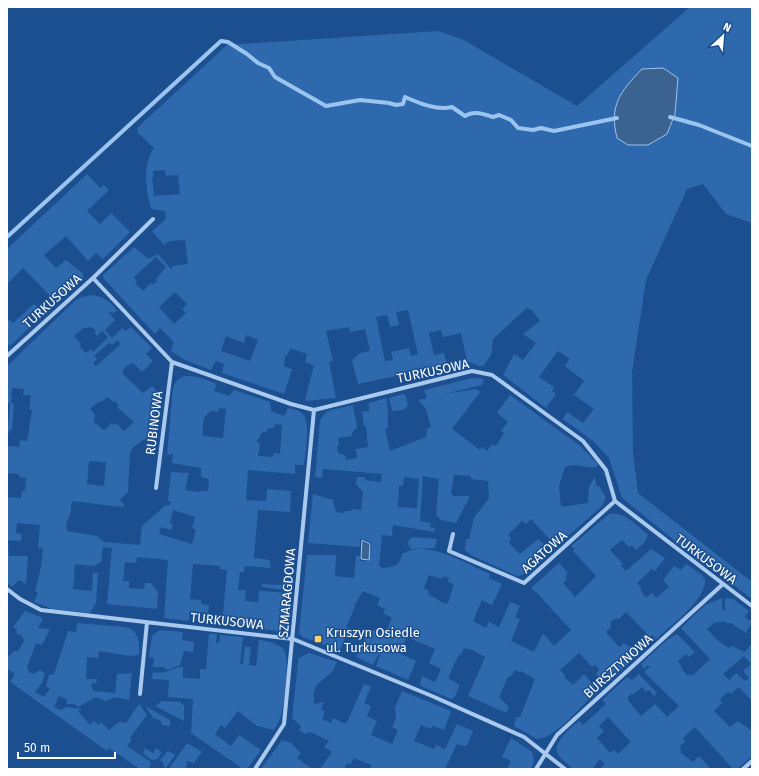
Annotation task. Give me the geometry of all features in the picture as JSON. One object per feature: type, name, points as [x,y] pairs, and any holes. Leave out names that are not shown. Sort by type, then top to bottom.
[{"type":"street","name":"TURKUSOWA","points":[[7,356],[93,278],[153,219]]},
{"type":"street","name":"TURKUSOWA","points":[[93,278],[172,362],[291,404],[314,410],[472,371],[492,375],[584,441],[606,470],[615,501],[752,606]]},
{"type":"street","name":"RUBINOWA","points":[[156,488],[172,362]]},
{"type":"street","name":"SZMARAGDOWA","points":[[255,769],[284,724],[314,410]]},
{"type":"street","name":"AGATOWA","points":[[453,534],[449,551],[524,583],[615,501]]},
{"type":"street","name":"BURSZTYNOWA","points":[[536,769],[557,735],[723,584]]},
{"type":"street","name":"TURKUSOWA","points":[[7,589],[20,599],[41,610],[293,638],[432,696],[518,735],[545,753],[565,769]]},
{"type":"street","points":[[140,694],[147,622]]},
{"type":"street","points":[[743,769],[752,761]]},
{"type":"shaded area","points":[[690,7],[752,7],[752,223],[726,214],[703,184],[687,189],[646,280],[632,372],[633,453],[638,493],[752,582],[752,599],[674,540],[622,498],[609,458],[593,441],[563,419],[567,412],[583,423],[594,409],[574,395],[584,381],[565,366],[570,359],[558,351],[539,377],[554,387],[552,391],[556,394],[546,408],[503,375],[514,354],[523,360],[536,343],[523,334],[540,321],[532,310],[527,308],[493,339],[491,355],[483,366],[467,361],[461,333],[443,337],[441,330],[429,333],[434,355],[444,353],[447,365],[358,384],[352,360],[360,353],[370,351],[365,329],[350,332],[349,327],[326,331],[333,361],[329,362],[336,398],[306,401],[305,398],[314,366],[305,362],[307,354],[290,348],[288,355],[285,356],[284,366],[292,369],[284,394],[222,373],[224,364],[216,361],[211,370],[185,360],[171,351],[174,342],[160,328],[155,334],[104,279],[103,275],[134,247],[148,259],[158,254],[171,269],[173,266],[188,264],[185,240],[170,241],[164,245],[152,231],[166,219],[165,211],[151,209],[146,170],[150,155],[154,148],[138,133],[137,128],[227,45],[438,31],[462,39],[577,106]],"holes":[[[165,170],[166,176],[178,175],[180,194],[154,196],[152,177],[154,177],[153,171]],[[156,257],[166,267],[156,279],[157,281],[153,284],[151,283],[143,291],[135,283],[137,281],[134,277]],[[175,292],[187,304],[182,309],[186,313],[174,324],[159,307]],[[408,310],[418,354],[411,356],[409,348],[391,352],[393,360],[385,361],[376,317],[387,315],[390,327],[399,325],[396,312]],[[246,335],[258,340],[250,361],[221,351],[226,336],[244,343]]]},
{"type":"shaded area","points":[[663,68],[678,78],[675,114],[667,134],[648,145],[628,145],[617,138],[614,117],[618,100],[622,92],[642,69]]},
{"type":"shaded area","points":[[87,174],[100,188],[104,185],[109,190],[87,211],[100,224],[111,213],[130,232],[103,259],[96,253],[88,261],[66,236],[44,255],[56,268],[66,260],[83,274],[83,278],[56,302],[23,268],[7,284],[7,249]]},
{"type":"shaded area","points":[[93,295],[100,297],[109,302],[117,310],[114,313],[108,312],[115,320],[105,330],[112,338],[122,328],[125,331],[131,327],[152,348],[146,354],[153,361],[142,372],[133,363],[125,367],[122,373],[143,393],[152,386],[156,390],[155,422],[152,426],[154,433],[133,447],[130,453],[128,492],[120,500],[125,506],[120,507],[72,501],[70,514],[66,524],[67,531],[97,536],[104,542],[140,545],[142,526],[166,505],[169,506],[171,502],[168,501],[171,472],[189,473],[185,490],[199,492],[208,491],[209,479],[201,477],[201,468],[172,463],[173,454],[167,455],[173,388],[176,382],[181,378],[192,376],[217,384],[214,391],[229,396],[234,390],[270,402],[271,411],[284,416],[288,408],[298,411],[303,414],[307,424],[304,465],[295,465],[295,474],[248,470],[246,500],[266,501],[267,489],[291,491],[290,512],[258,510],[254,558],[270,560],[271,568],[245,566],[244,572],[240,572],[238,590],[246,590],[245,601],[258,602],[259,591],[291,593],[290,615],[286,625],[282,629],[277,631],[222,623],[227,570],[220,569],[220,566],[193,564],[190,599],[201,600],[201,604],[209,605],[208,613],[190,611],[189,621],[164,618],[168,560],[137,557],[136,563],[125,562],[123,581],[129,581],[129,588],[144,589],[145,583],[151,583],[158,592],[157,609],[107,604],[112,548],[103,547],[101,562],[94,566],[75,564],[73,589],[92,591],[93,573],[98,573],[96,603],[90,613],[52,609],[34,602],[38,593],[35,591],[41,567],[43,549],[38,548],[40,525],[17,523],[16,533],[22,534],[21,541],[8,541],[9,556],[28,556],[26,584],[19,580],[12,587],[7,583],[7,497],[21,498],[22,491],[25,491],[26,478],[19,477],[19,474],[7,473],[7,442],[8,446],[19,447],[20,440],[27,441],[32,410],[29,409],[31,395],[23,395],[24,389],[13,388],[10,394],[12,395],[11,403],[14,404],[12,430],[9,430],[7,439],[10,403],[7,403],[7,366],[76,300]],"holes":[[[92,327],[96,331],[95,333],[97,336],[102,331],[108,337],[93,352],[91,349],[86,353],[79,346],[81,344],[74,336],[83,328]],[[117,340],[121,344],[96,366],[93,363],[97,359],[94,356],[109,343],[112,345]],[[108,397],[113,402],[115,401],[119,405],[117,407],[134,422],[124,431],[116,423],[114,425],[112,423],[104,430],[94,422],[95,414],[90,409],[100,401],[101,402]],[[219,408],[226,409],[223,438],[202,436],[204,417],[211,411],[218,412]],[[275,424],[282,425],[280,454],[274,453],[273,457],[258,456],[260,444],[256,441],[260,437],[261,433],[267,431],[268,428],[274,428]],[[89,461],[106,462],[104,486],[87,484]],[[173,510],[195,517],[192,528],[196,530],[192,544],[159,534],[161,527],[171,530],[173,524],[170,523]]]},
{"type":"shaded area","points":[[34,304],[37,307],[25,318],[30,327],[10,346],[7,343],[7,318],[13,323]]},
{"type":"shaded area","points":[[472,378],[484,379],[482,385],[444,394],[476,389],[480,392],[452,429],[480,450],[482,447],[487,451],[492,444],[496,446],[504,433],[501,431],[508,422],[497,413],[510,395],[579,445],[597,463],[598,466],[594,467],[573,465],[565,467],[559,486],[561,507],[588,503],[589,486],[595,477],[596,485],[600,487],[606,498],[602,506],[559,544],[555,540],[552,542],[531,519],[526,524],[522,521],[508,535],[511,538],[509,543],[520,554],[538,539],[547,547],[543,550],[546,556],[529,571],[517,576],[471,555],[465,550],[466,539],[469,539],[474,518],[489,498],[488,481],[471,479],[471,476],[454,475],[451,493],[453,496],[469,496],[456,523],[441,520],[436,515],[439,479],[423,476],[420,521],[431,523],[430,527],[435,528],[434,532],[393,525],[392,536],[382,535],[379,566],[383,568],[396,565],[400,561],[402,554],[412,550],[423,549],[446,554],[490,574],[489,578],[502,584],[492,605],[482,600],[473,621],[486,628],[489,622],[499,627],[510,602],[520,606],[515,617],[520,619],[511,641],[534,652],[543,633],[554,646],[571,630],[531,588],[559,563],[568,573],[565,577],[567,579],[563,583],[575,597],[596,576],[573,551],[575,549],[571,546],[609,514],[625,517],[648,535],[644,543],[636,550],[632,545],[629,547],[622,540],[610,550],[623,564],[621,566],[626,571],[651,549],[665,558],[655,571],[652,569],[637,583],[642,588],[640,589],[644,596],[647,597],[652,593],[656,598],[669,587],[663,580],[674,566],[681,570],[686,564],[702,575],[705,580],[700,596],[694,604],[656,639],[652,635],[650,637],[626,612],[618,620],[617,618],[610,622],[611,627],[606,632],[619,647],[624,643],[635,649],[638,655],[613,678],[609,674],[601,681],[596,674],[599,669],[595,665],[592,667],[579,653],[560,670],[566,676],[564,677],[573,685],[584,674],[595,687],[589,693],[590,698],[573,716],[558,729],[543,738],[537,739],[514,726],[516,717],[520,717],[535,679],[521,671],[515,670],[512,675],[508,677],[499,697],[509,707],[506,713],[468,696],[485,657],[471,649],[464,648],[458,656],[448,678],[460,685],[454,698],[451,699],[421,686],[420,684],[422,676],[435,682],[441,669],[429,663],[435,649],[407,637],[399,653],[416,661],[408,680],[376,666],[380,655],[378,655],[373,665],[356,657],[369,629],[384,635],[392,618],[383,613],[385,609],[377,605],[380,598],[363,591],[354,606],[355,607],[346,627],[349,628],[340,650],[302,637],[299,633],[307,555],[336,555],[335,576],[354,578],[356,556],[360,556],[360,561],[368,561],[372,544],[364,539],[360,539],[360,547],[308,543],[313,494],[333,500],[336,512],[344,513],[344,511],[351,511],[352,509],[361,510],[363,492],[356,484],[357,477],[365,477],[365,480],[381,482],[382,474],[323,469],[322,478],[315,477],[320,420],[327,411],[353,405],[357,427],[352,433],[352,436],[338,438],[339,445],[337,447],[338,453],[345,455],[346,460],[357,458],[356,449],[368,447],[366,426],[364,426],[362,412],[369,411],[369,403],[386,398],[388,409],[388,428],[385,429],[390,451],[426,437],[427,429],[431,427],[426,409],[418,400],[427,398],[424,390]],"holes":[[[404,477],[419,479],[417,508],[398,507],[399,486],[403,486]],[[429,575],[442,579],[444,576],[449,578],[448,582],[454,584],[448,603],[445,604],[428,594],[429,591],[424,588]]]},
{"type":"shaded area","points":[[403,394],[406,396],[408,406],[403,410],[392,411],[389,398]]},
{"type":"shaded area","points":[[412,537],[437,539],[435,548],[412,549],[409,547],[408,542]]},
{"type":"shaded area","points":[[362,540],[370,544],[369,560],[361,559]]},
{"type":"shaded area","points":[[283,581],[292,581],[291,591],[262,587],[262,584],[282,585]]},
{"type":"shaded area","points":[[722,598],[722,610],[725,610],[725,598],[733,599],[749,611],[745,617],[752,622],[746,633],[731,623],[726,623],[726,621],[714,623],[707,629],[717,640],[729,648],[732,646],[745,652],[752,643],[752,701],[739,687],[731,694],[728,692],[720,699],[722,703],[714,711],[730,727],[736,722],[739,722],[752,731],[752,756],[737,769],[733,769],[695,727],[683,738],[685,741],[680,746],[681,753],[693,762],[699,756],[711,769],[600,769],[605,764],[600,759],[593,767],[595,769],[573,769],[562,760],[557,751],[559,741],[579,721],[583,725],[606,704],[602,700],[627,677],[632,680],[639,674],[657,693],[654,696],[649,690],[646,692],[642,687],[628,697],[628,700],[641,716],[655,704],[667,717],[679,706],[644,672],[650,667],[648,665],[644,669],[641,664],[667,640],[677,634],[695,652],[689,657],[686,654],[678,661],[682,667],[681,668],[688,676],[690,674],[692,676],[710,659],[681,628],[705,605]],"holes":[[[744,656],[751,664],[743,671],[749,678],[745,681],[736,673],[729,680],[723,674]],[[608,717],[631,742],[618,754],[614,750],[610,753],[597,738],[604,731],[599,726]]]},
{"type":"shaded area","points":[[25,611],[43,618],[38,628],[50,629],[42,645],[36,643],[27,667],[29,672],[34,674],[40,670],[45,673],[42,683],[35,692],[44,697],[50,689],[46,686],[49,675],[54,674],[68,631],[76,632],[77,623],[124,627],[133,630],[136,633],[139,641],[139,655],[130,656],[99,651],[98,658],[87,657],[86,679],[97,679],[96,683],[92,683],[91,686],[94,691],[115,693],[117,674],[132,673],[129,700],[114,697],[106,701],[96,697],[78,707],[74,704],[67,704],[66,699],[59,696],[54,707],[61,710],[66,707],[81,709],[78,711],[90,725],[94,721],[98,725],[101,722],[109,730],[119,722],[126,723],[139,704],[147,715],[130,738],[132,739],[127,746],[151,762],[149,769],[140,769],[109,748],[107,751],[10,682],[15,674],[7,669],[7,658],[14,651],[18,651],[24,641],[22,636],[16,633],[17,630],[13,627]]},
{"type":"shaded area","points":[[160,630],[183,632],[182,640],[194,642],[193,652],[184,651],[180,665],[168,670],[163,667],[153,667],[154,658],[149,657],[152,636]]},
{"type":"shaded area","points":[[209,634],[217,634],[216,643],[219,643],[220,635],[243,637],[240,664],[243,664],[245,646],[251,647],[249,665],[256,666],[259,640],[276,644],[284,650],[286,655],[284,703],[281,716],[274,730],[257,726],[238,711],[225,728],[221,725],[215,734],[231,746],[239,735],[261,750],[247,769],[243,769],[191,733],[193,699],[168,697],[169,680],[152,679],[153,672],[158,673],[183,667],[183,678],[200,679],[200,669],[206,669]]},
{"type":"shaded area","points":[[309,653],[337,662],[332,672],[315,688],[314,704],[324,702],[321,710],[325,711],[322,719],[331,723],[333,718],[346,724],[364,684],[371,687],[364,703],[371,706],[367,716],[377,721],[371,735],[392,744],[398,730],[392,727],[396,718],[395,707],[402,691],[451,711],[444,730],[433,726],[431,729],[421,725],[414,741],[434,749],[436,745],[445,749],[457,724],[473,731],[467,745],[464,746],[457,744],[445,769],[370,769],[371,765],[354,758],[351,764],[347,763],[344,769],[320,769],[332,752],[324,747],[329,741],[310,732],[305,734],[299,730],[301,726],[292,718],[299,658]]},
{"type":"shaded area","points":[[162,701],[181,702],[181,704],[184,705],[184,721],[155,706]]},
{"type":"shaded area","points":[[145,706],[170,720],[170,726],[162,725],[161,721],[154,719]]},
{"type":"shaded area","points":[[511,738],[532,752],[534,761],[531,769],[507,769],[511,761],[502,757]]},
{"type":"shaded area","points":[[282,740],[291,743],[301,753],[297,758],[312,769],[261,769]]},
{"type":"shaded area","points":[[187,743],[202,752],[194,763],[187,761],[186,769],[169,769]]},
{"type":"shaded area","points":[[145,748],[153,753],[156,748],[162,752],[158,759],[152,760],[143,753]]},
{"type":"shaded area","points":[[168,751],[175,755],[165,769],[163,762],[160,760]]},
{"type":"waterway","points":[[7,237],[221,41],[228,42],[258,63],[269,68],[275,77],[326,106],[360,100],[396,105],[403,104],[405,97],[434,107],[452,107],[465,116],[472,113],[493,117],[499,115],[511,120],[518,128],[533,130],[541,128],[554,131],[617,118]]},
{"type":"waterway","points":[[670,117],[699,125],[752,146]]},
{"type":"place","name":"Kruszyn Osiedle ul. Turkusowa","points":[[318,639]]}]
